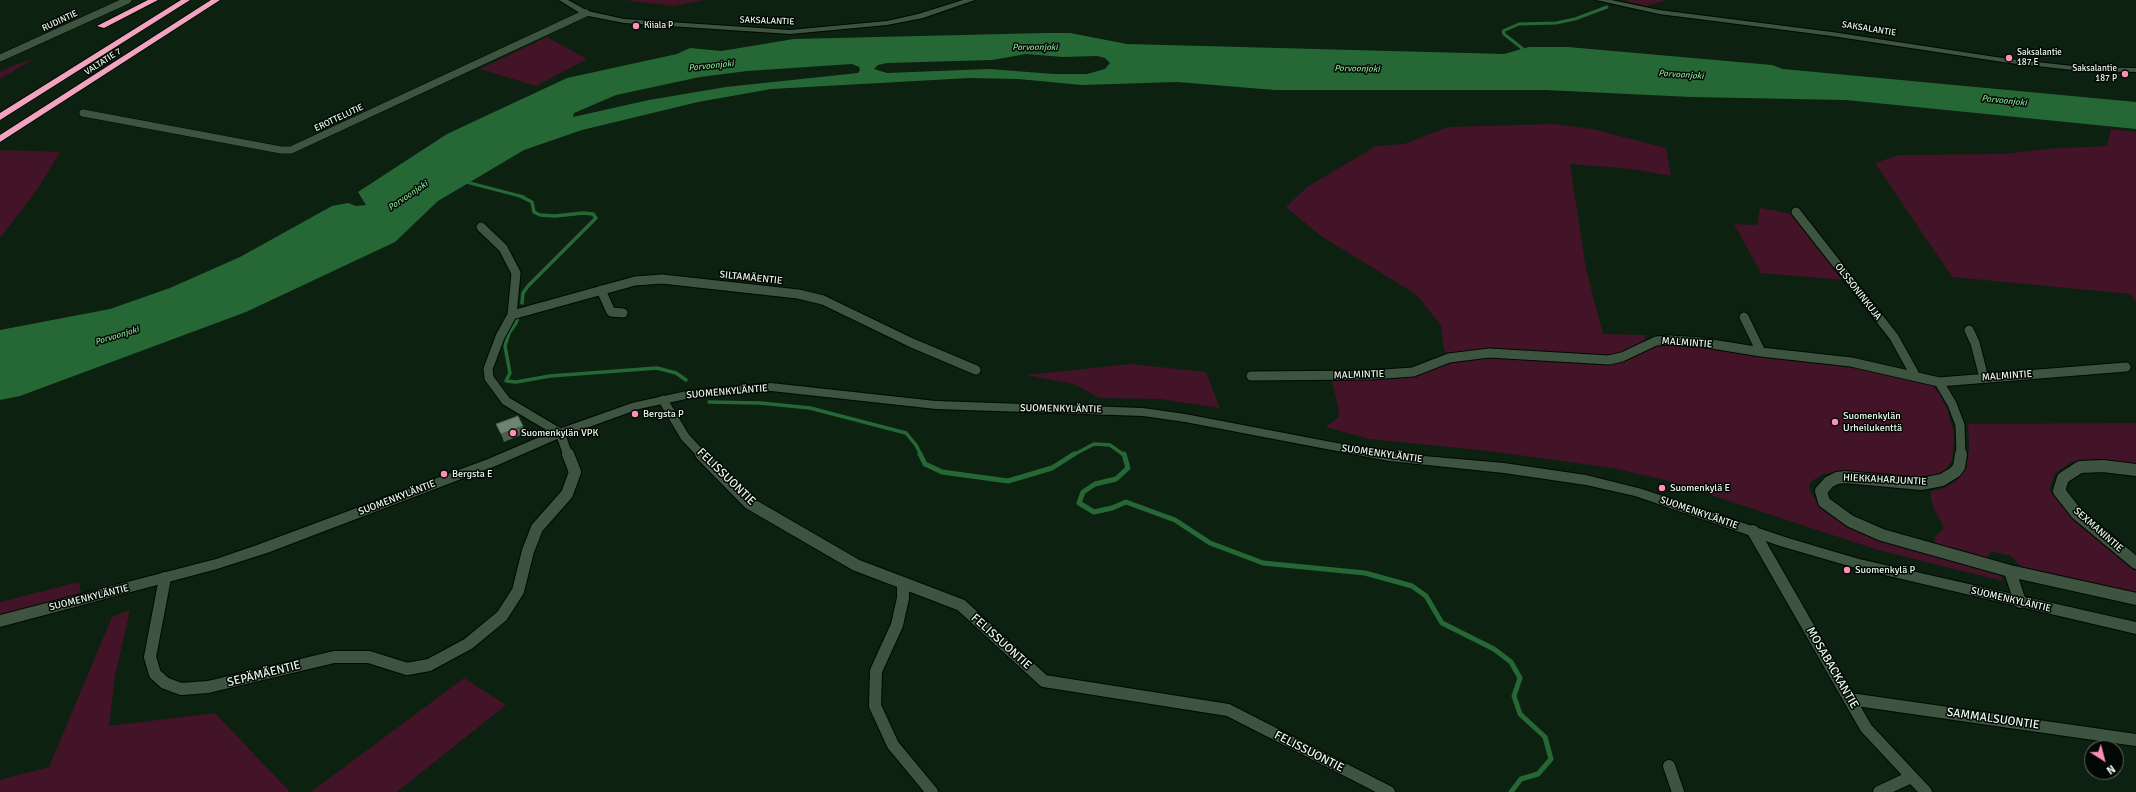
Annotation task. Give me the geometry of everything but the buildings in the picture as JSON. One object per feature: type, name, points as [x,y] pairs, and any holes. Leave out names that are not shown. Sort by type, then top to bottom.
[{"type":"highway","points":[[101,26],[154,0]]},
{"type":"highway","name":"VALTATIE 7","points":[[0,117],[186,0]]},
{"type":"highway","name":"VALTATIE 7","points":[[0,139],[216,0]]},
{"type":"street","name":"RUDINTIE","points":[[0,58],[128,0]]},
{"type":"street","name":"SAKSALANTIE","points":[[563,0],[586,13],[624,21],[754,31],[790,32],[886,23],[920,16],[971,0]]},
{"type":"street","name":"SAKSALANTIE","points":[[1600,0],[1659,12],[1832,34],[2009,61],[2082,68],[2136,70]]},
{"type":"street","name":"EROTTELUTIE","points":[[83,113],[240,140],[281,150],[291,150],[586,13]]},
{"type":"street","name":"OLSSONINKUJA","points":[[1796,212],[1894,337],[1915,375]]},
{"type":"street","points":[[481,227],[503,248],[516,273],[512,315],[500,337],[488,369],[489,378],[506,401],[554,428],[560,433]]},
{"type":"street","name":"SILTAMÄENTIE","points":[[512,315],[635,281],[662,279],[814,297],[912,343],[976,370]]},
{"type":"street","points":[[601,290],[611,312],[623,314]]},
{"type":"street","points":[[1744,317],[1761,352]]},
{"type":"street","points":[[1969,330],[1975,343],[1984,378]]},
{"type":"street","name":"MALMINTIE","points":[[1252,376],[1370,375],[1413,372],[1449,358],[1489,353],[1608,360],[1622,357],[1646,345],[1661,340],[1700,342],[1761,352],[1850,362],[1915,375],[1939,382],[2126,367]]},
{"type":"street","name":"HIEKKAHARJUNTIE","points":[[1939,382],[1952,404],[1960,425],[1961,458],[1959,467],[1954,472],[1942,480],[1921,484],[1854,478],[1837,478],[1824,486],[1821,491],[1822,497],[1837,513],[1870,530],[2010,571]]},
{"type":"street","name":"SUOMENKYLÄNTIE","points":[[0,621],[165,578],[262,549],[493,462],[560,433],[636,406],[716,390],[770,387],[830,392],[936,405],[1143,412],[1185,418],[1389,457],[1504,468],[1586,480],[1637,492],[1753,532],[1859,564],[2136,628]]},
{"type":"street","name":"FELISSUONTIE","points":[[663,400],[685,438],[749,503],[856,565],[961,605],[1044,681],[1228,710],[1389,792]]},
{"type":"street","name":"SEPÄMÄENTIE","points":[[165,578],[150,657],[155,674],[165,683],[181,689],[208,687],[334,657],[369,657],[407,669],[429,665],[468,644],[502,616],[518,591],[528,551],[537,528],[567,494],[573,482],[575,472],[560,433]]},
{"type":"street","name":"SEXMANINTIE","points":[[2136,470],[2103,466],[2080,467],[2063,478],[2059,491],[2077,514],[2136,562]]},
{"type":"street","name":"MOSABACKANTIE","points":[[1753,532],[1866,728],[1911,778],[1926,792]]},
{"type":"street","points":[[2010,571],[2136,599]]},
{"type":"street","points":[[2010,571],[2020,602]]},
{"type":"street","points":[[903,583],[903,598],[897,625],[876,671],[875,706],[893,745],[932,792]]},
{"type":"street","name":"SAMMALSUONTIE","points":[[1850,699],[2136,740]]},
{"type":"street","points":[[1669,766],[1678,792]]},
{"type":"street","points":[[1879,792],[1911,778]]},
{"type":"shaded area","points":[[624,0],[705,0],[673,6]]},
{"type":"shaded area","points":[[1623,0],[1667,0],[1646,6]]},
{"type":"shaded area","points":[[547,37],[587,59],[536,86],[480,69]]},
{"type":"shaded area","points":[[33,59],[0,79],[0,72],[14,65]]},
{"type":"shaded area","points":[[1554,124],[1592,129],[1666,148],[1671,176],[1632,169],[1570,164],[1586,269],[1603,334],[1646,335],[1644,341],[1615,356],[1450,355],[1444,349],[1441,326],[1417,295],[1321,236],[1286,207],[1307,187],[1376,146],[1404,144],[1448,127]]},
{"type":"shaded area","points":[[2111,129],[2136,132],[2136,301],[2130,294],[1952,277],[1875,163],[1899,155],[2003,154],[2057,148],[2107,146]]},
{"type":"shaded area","points":[[0,151],[60,152],[37,190],[0,238]]},
{"type":"shaded area","points":[[1760,208],[1794,214],[1844,280],[1761,273],[1734,224],[1757,225]]},
{"type":"shaded area","points":[[1675,343],[1826,361],[1928,382],[1939,393],[1947,408],[1954,434],[1952,461],[1945,470],[1935,475],[1918,478],[1846,472],[1823,474],[1812,481],[1809,486],[1810,491],[1821,508],[1848,525],[2000,573],[2003,581],[1878,550],[1665,480],[1613,468],[1489,451],[1370,439],[1325,427],[1339,417],[1338,406],[1331,378],[1414,376],[1437,368],[1450,361],[1486,356],[1614,364],[1627,360],[1659,345]]},
{"type":"shaded area","points":[[1131,364],[1206,372],[1220,408],[1160,399],[1099,398],[1074,384],[1026,375]]},
{"type":"shaded area","points":[[2136,423],[2136,465],[2098,459],[2072,462],[2055,473],[2049,490],[2068,514],[2136,570],[2136,592],[2020,566],[2011,556],[1990,551],[1988,558],[1934,544],[1935,537],[1944,528],[1933,507],[1930,495],[1932,491],[1944,488],[1956,481],[1966,469],[1969,449],[1968,424]]},
{"type":"shaded area","points":[[79,582],[81,595],[0,616],[0,602]]},
{"type":"shaded area","points":[[130,610],[115,676],[109,726],[215,713],[290,792],[0,792],[0,780],[49,767],[112,617]]},
{"type":"shaded area","points":[[464,678],[506,705],[397,792],[311,792]]},
{"type":"water","name":"Porvoonjoki","points":[[1070,33],[1127,44],[1504,54],[1529,47],[1568,47],[1772,65],[1783,69],[2136,102],[2136,129],[1846,100],[1691,97],[1545,90],[1275,90],[1177,82],[1082,85],[1018,79],[970,78],[771,89],[698,102],[582,130],[524,150],[438,201],[395,242],[246,312],[20,396],[0,400],[0,330],[110,309],[170,288],[240,257],[332,206],[348,203],[356,206],[366,205],[358,192],[447,134],[567,78],[677,54],[690,48],[721,51],[794,39]],"holes":[[[1026,54],[1063,57],[1097,56],[1105,58],[1110,63],[1105,69],[1087,74],[1054,74],[989,69],[887,73],[874,69],[878,65],[887,63],[992,60]],[[852,64],[859,67],[860,70],[858,73],[726,87],[649,100],[573,117],[574,113],[616,95],[700,77],[747,71]]]},
{"type":"waterway","points":[[1524,54],[1523,49],[1504,34],[1503,31],[1519,24],[1556,23],[1575,19],[1607,7]]},
{"type":"waterway","points":[[466,182],[524,197]]},
{"type":"waterway","points":[[520,196],[532,202],[534,212],[540,215],[555,216],[583,213],[593,214],[596,218],[528,286],[523,293],[522,303]]},
{"type":"waterway","points":[[519,314],[516,323],[509,333],[505,346],[510,373],[506,381],[516,382],[550,376],[657,368],[676,373],[686,380]]},
{"type":"waterway","points":[[709,402],[760,403],[810,408],[906,433],[916,445],[921,455]]},
{"type":"waterway","points":[[1073,455],[1094,444],[1110,445],[1124,455]]},
{"type":"waterway","points":[[920,454],[925,464],[942,472],[1008,481],[1052,468],[1074,454]]},
{"type":"waterway","points":[[1124,454],[1128,468],[1116,479],[1095,484],[1083,492],[1079,503],[1094,512],[1112,508],[1126,502],[1175,520],[1210,543],[1263,563],[1365,573],[1412,586],[1426,596],[1442,623],[1494,649],[1511,662],[1520,678],[1514,696],[1520,714],[1545,737],[1551,759],[1538,774],[1521,779],[1511,792]]},
{"type":"place","name":"Kiiala P","points":[[636,26]]},
{"type":"place","name":"Saksalantie 187 E","points":[[2009,58]]},
{"type":"place","name":"Saksalantie 187 P","points":[[2125,74]]},
{"type":"place","name":"Bergsta P","points":[[635,414]]},
{"type":"place","name":"Suomenkylän Urheilukenttä","points":[[1835,422]]},
{"type":"place","name":"Suomenkylän VPK","points":[[513,433]]},
{"type":"place","name":"Bergsta E","points":[[444,474]]},
{"type":"place","name":"Suomenkylä E","points":[[1662,488]]},
{"type":"place","name":"Suomenkylä P","points":[[1847,570]]}]
